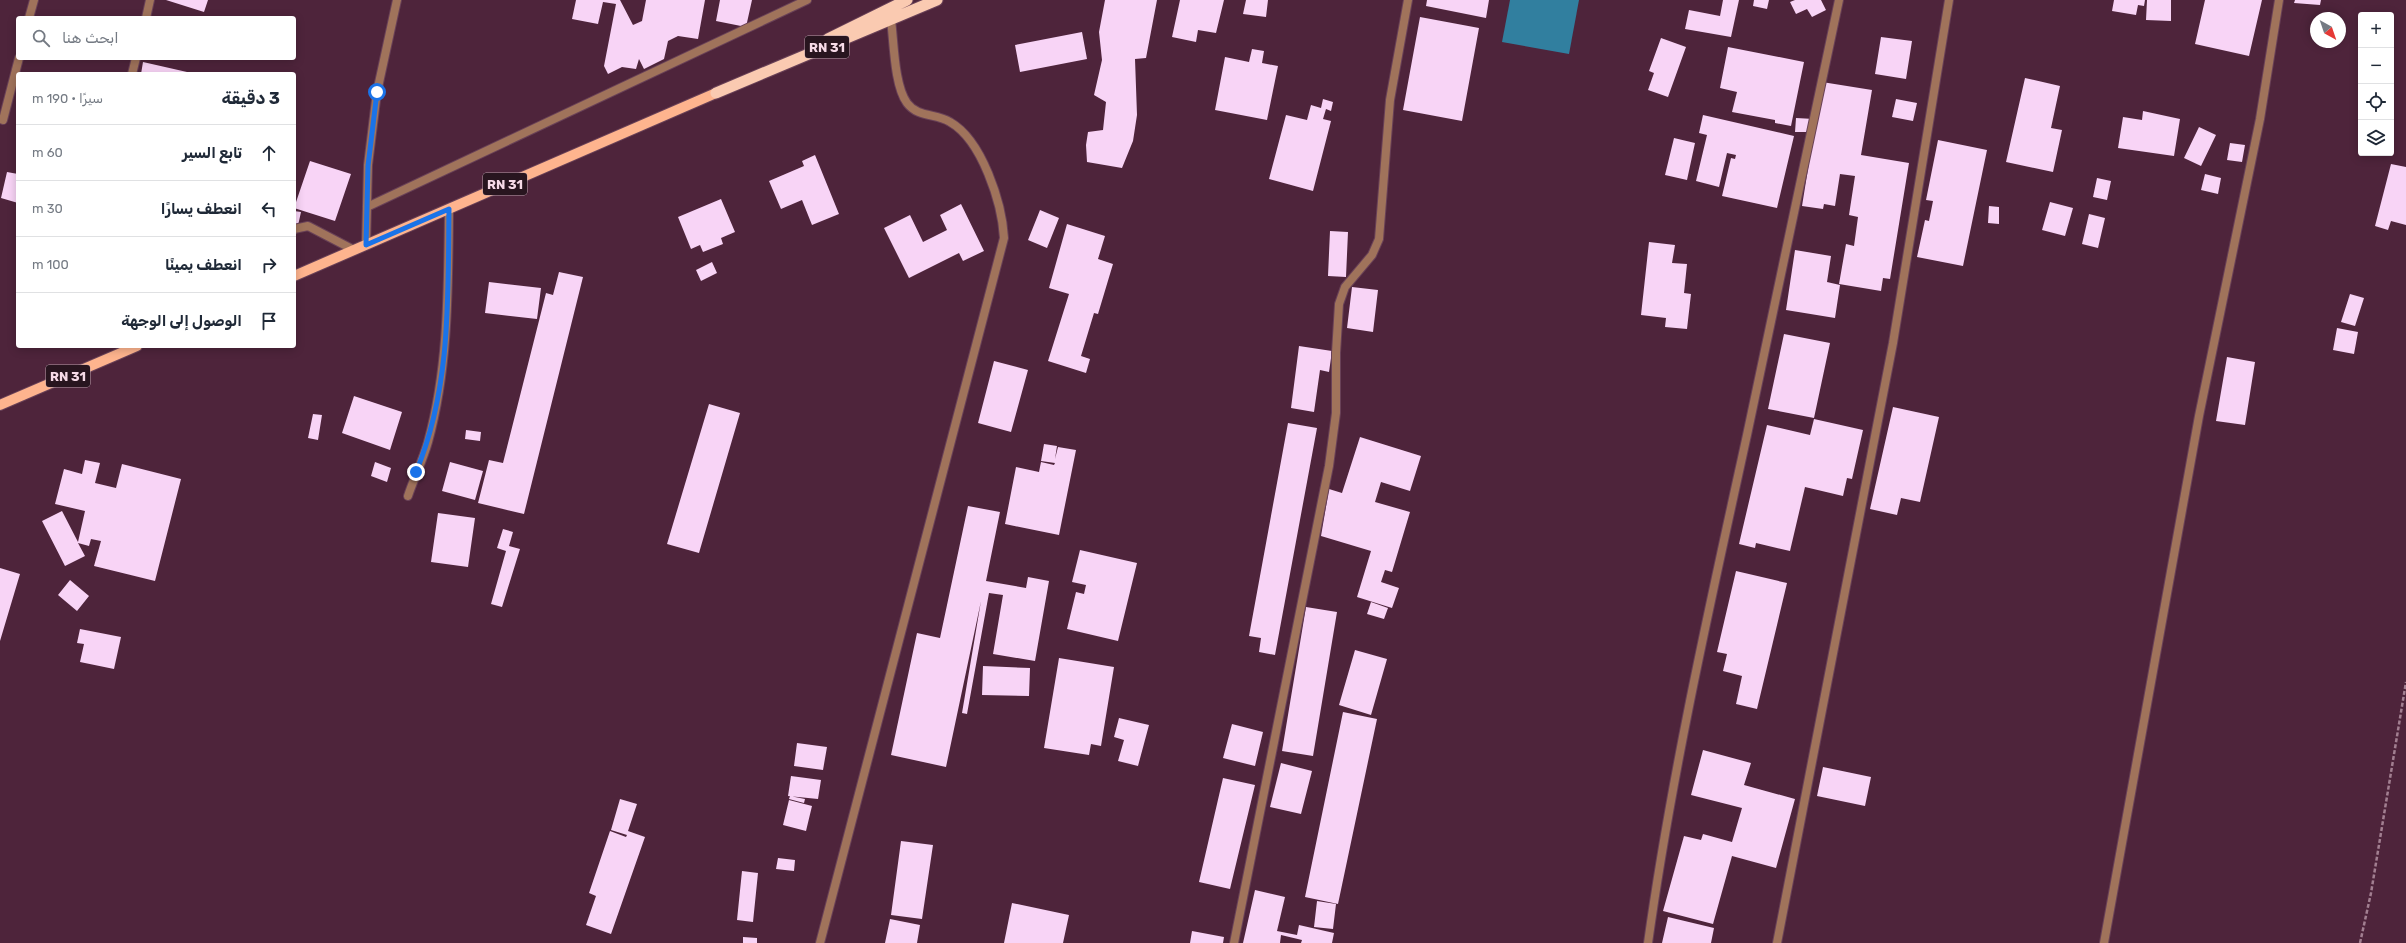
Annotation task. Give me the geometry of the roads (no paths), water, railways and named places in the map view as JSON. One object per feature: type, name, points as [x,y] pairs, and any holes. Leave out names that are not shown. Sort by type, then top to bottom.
[{"type":"highway","name":"RN 31","points":[[716,93],[908,0]]},
{"type":"highway","name":"RN 31","points":[[716,93],[937,0]]},
{"type":"main road","name":"RN 31","points":[[296,275],[716,93]]},
{"type":"main road","name":"RN 31","points":[[0,405],[122,349]]},
{"type":"street","points":[[30,16],[34,0]]},
{"type":"street","points":[[146,16],[150,0]]},
{"type":"street","points":[[366,245],[368,166],[377,92],[397,0]]},
{"type":"street","points":[[367,207],[808,0]]},
{"type":"street","points":[[1234,943],[1329,466],[1336,413],[1336,353],[1340,304],[1345,287],[1372,255],[1378,239],[1390,100],[1408,0]]},
{"type":"street","points":[[1648,943],[1660,858],[1699,653],[1794,223],[1839,0]]},
{"type":"street","points":[[1778,943],[1893,343],[1949,0]]},
{"type":"street","points":[[2104,943],[2199,416],[2260,119],[2279,0]]},
{"type":"street","points":[[820,943],[1004,238],[1003,218],[997,194],[978,153],[959,128],[950,121],[919,113],[906,102],[900,89],[892,20]]},
{"type":"street","points":[[3,120],[18,60]]},
{"type":"street","points":[[132,72],[136,60]]},
{"type":"street","points":[[408,496],[428,443],[438,402],[446,345],[449,209]]},
{"type":"street","points":[[296,229],[308,226],[354,250]]},
{"type":"water","points":[[1510,0],[1579,0],[1569,54],[1502,42]]}]
